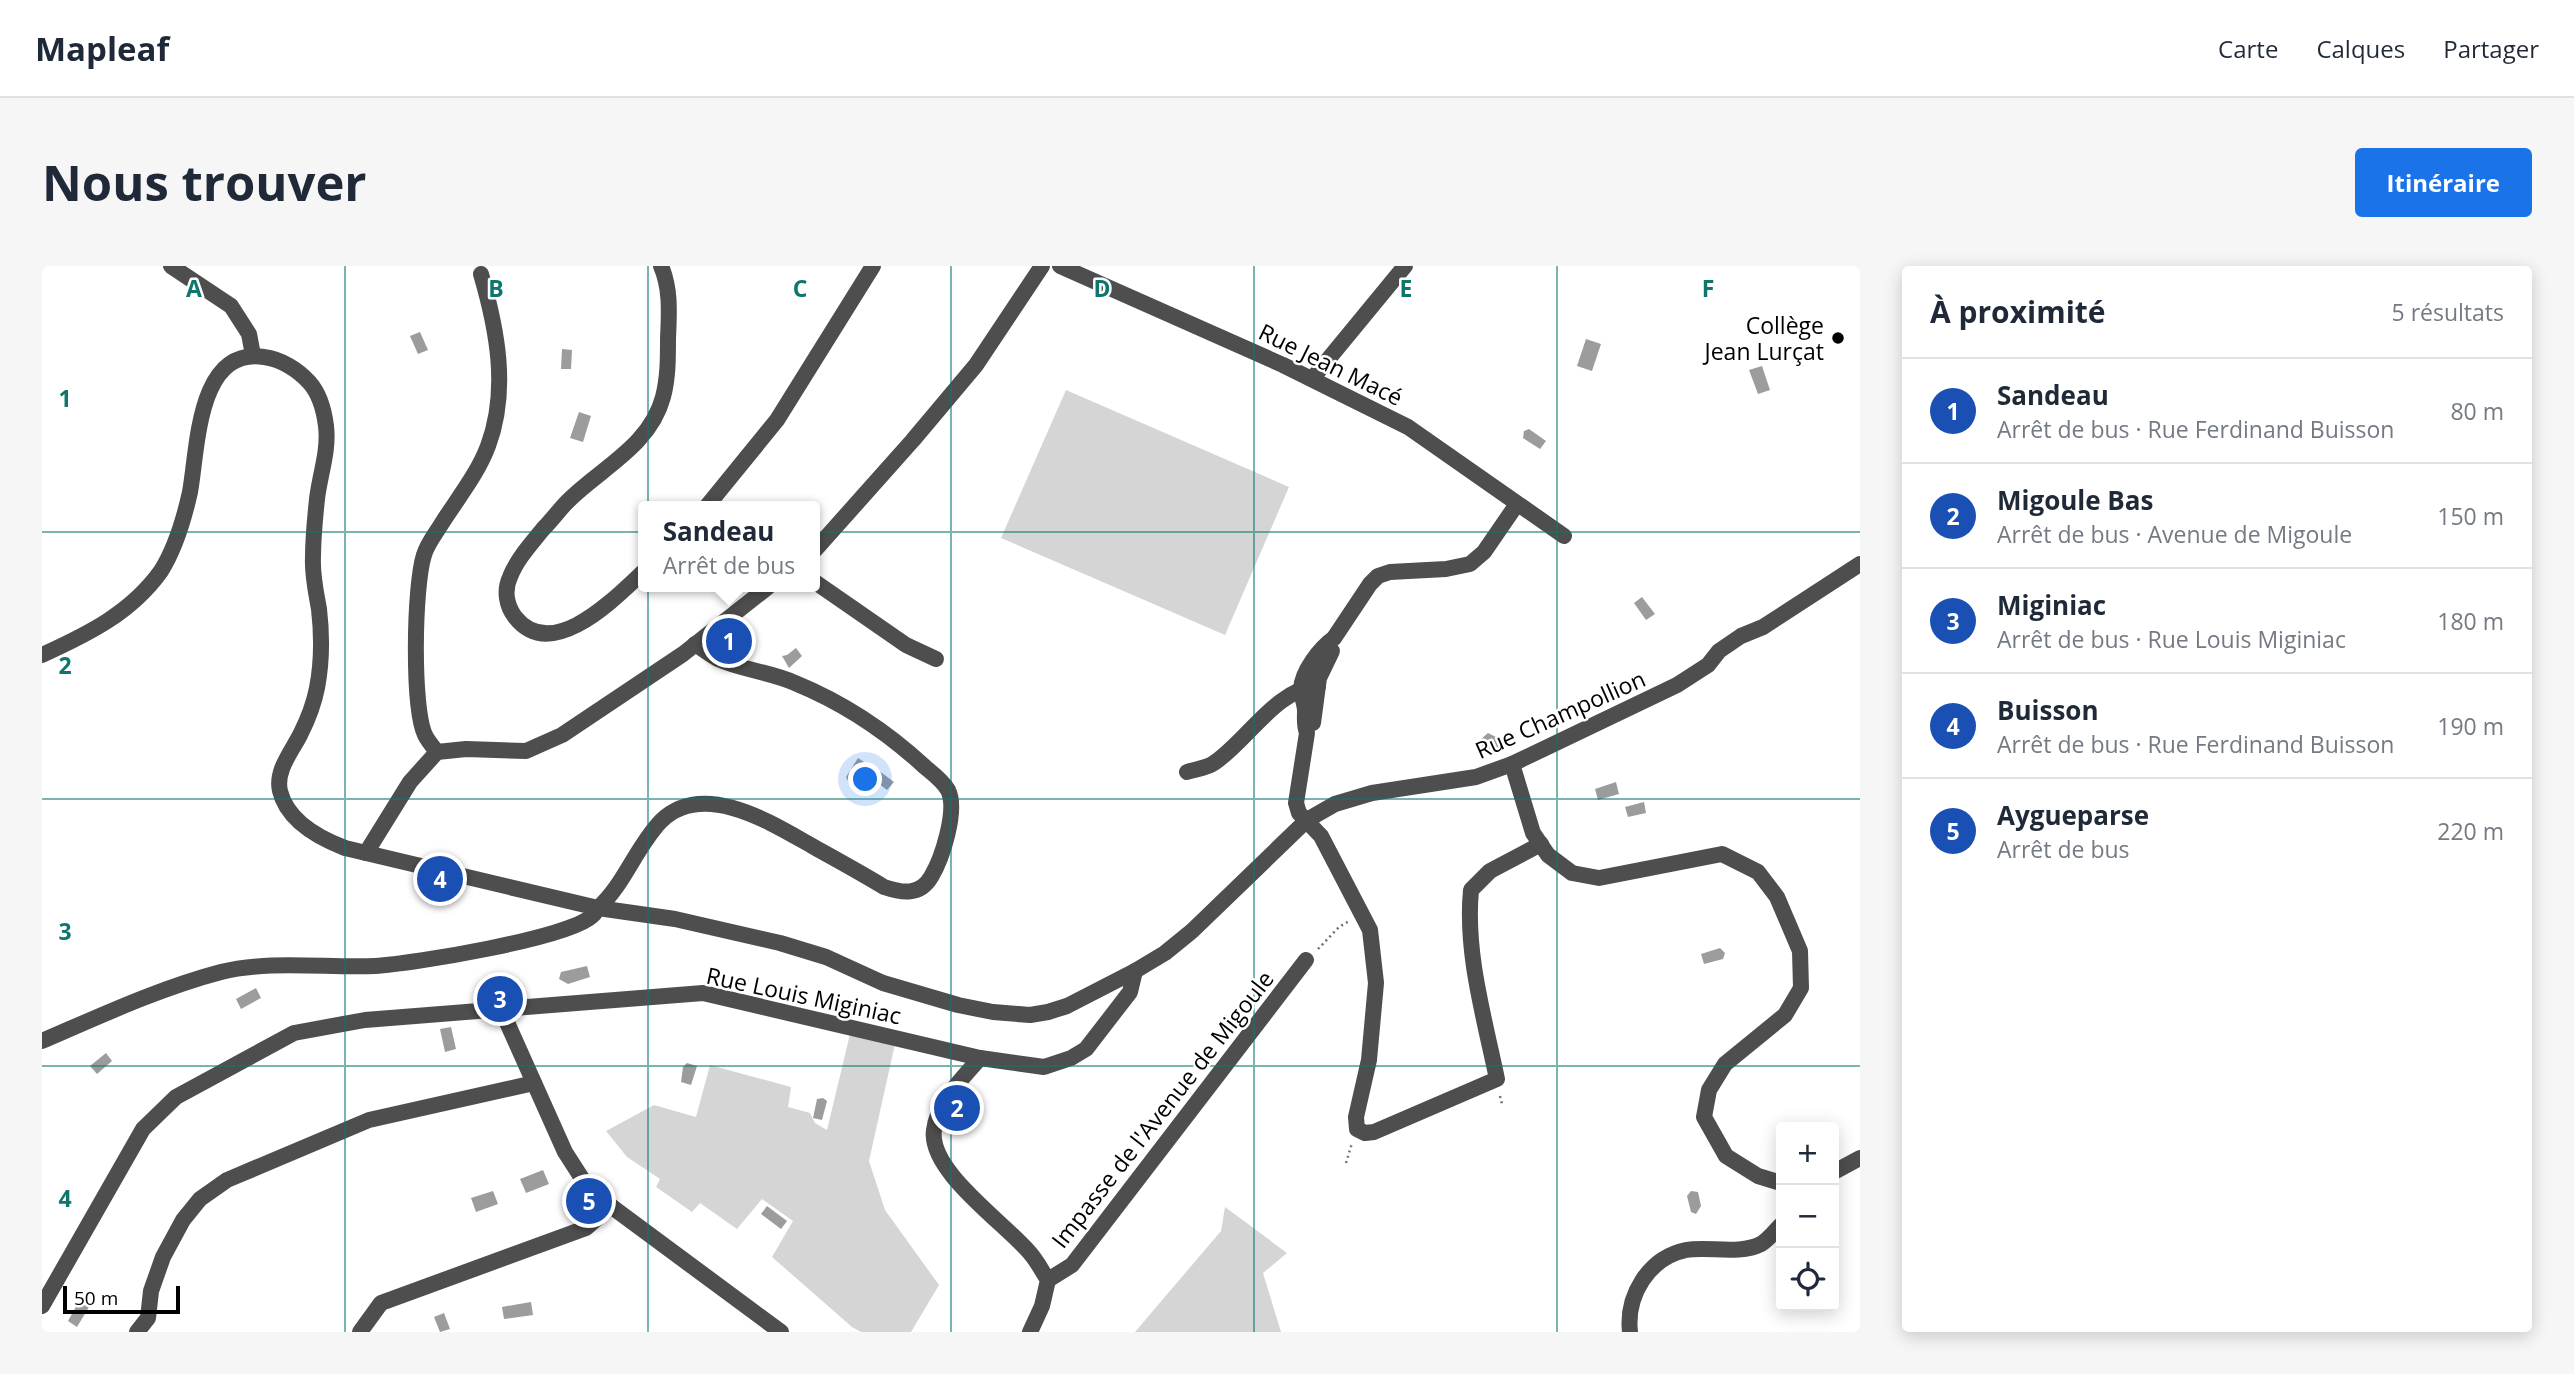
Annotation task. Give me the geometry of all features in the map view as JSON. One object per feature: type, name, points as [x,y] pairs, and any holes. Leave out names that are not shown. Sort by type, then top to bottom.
[{"type":"street","points":[[42,655],[94,631],[114,618],[143,592],[161,570],[174,547],[182,523],[203,409],[210,390],[221,370],[237,359],[253,355],[249,334],[231,306],[172,266]]},
{"type":"street","points":[[638,577],[600,612],[564,631],[548,634],[532,630],[516,619],[508,605],[506,590],[510,576],[524,552],[568,501],[636,444],[653,422],[663,398],[668,369],[669,302],[666,277],[661,266]]},
{"type":"street","points":[[711,501],[777,420],[873,266]]},
{"type":"street","points":[[820,544],[976,365],[1042,266]]},
{"type":"street","name":"Rue Jean Macé","points":[[1060,266],[1312,379],[1408,427],[1564,536]]},
{"type":"street","points":[[1312,379],[1405,266]]},
{"type":"street","points":[[437,752],[424,733],[418,700],[415,658],[419,594],[424,555],[489,445],[498,403],[500,366],[491,308],[481,274]]},
{"type":"street","name":"Rue Champollion","points":[[253,355],[283,363],[306,379],[321,403],[326,428],[313,558],[320,632],[320,668],[309,714],[281,770],[280,790],[293,814],[315,833],[338,845],[366,853],[598,908],[675,919],[780,943],[827,957],[883,983],[993,1012],[1030,1015],[1048,1013],[1135,971],[1165,953],[1192,931],[1307,820],[1335,804],[1372,793],[1476,777],[1512,764],[1677,685],[1708,665],[1719,651],[1741,636],[1763,627],[1860,564]]},
{"type":"street","points":[[1517,505],[1484,552],[1470,564],[1446,569],[1390,572],[1378,576],[1304,677],[1301,691],[1307,733],[1296,803],[1299,814],[1321,836],[1370,930],[1376,983],[1369,1060],[1356,1116],[1357,1129],[1365,1133],[1374,1132],[1497,1079],[1470,945],[1468,918],[1471,890],[1490,871],[1541,844]]},
{"type":"street","points":[[820,585],[906,645],[936,659]]},
{"type":"street","points":[[366,853],[410,782],[437,752],[466,749],[526,751],[562,736],[695,644],[762,592]]},
{"type":"street","points":[[1307,733],[1312,728],[1322,668],[1334,648],[1334,638]]},
{"type":"street","points":[[42,1041],[173,987],[223,971],[251,967],[377,966],[468,953],[564,930],[592,917],[608,899],[645,839],[670,813],[702,803],[740,810],[762,819],[884,887],[899,892],[911,892],[923,887],[937,865],[946,838],[951,802],[947,789],[934,774],[860,715],[794,682],[719,659],[695,644]]},
{"type":"street","points":[[1187,772],[1212,765],[1283,701],[1301,691],[1318,686]]},
{"type":"street","points":[[1512,764],[1533,833],[1548,855],[1572,873],[1599,878],[1722,854],[1758,872],[1777,897],[1800,951],[1801,988],[1785,1016],[1725,1064],[1709,1090],[1704,1117],[1726,1156],[1758,1176],[1776,1181]]},
{"type":"street","name":"Impasse de l'Avenue de Migoule","points":[[1048,1280],[1072,1265],[1306,960]]},
{"type":"street","name":"Rue Louis Miginiac","points":[[42,1306],[143,1129],[176,1097],[294,1033],[365,1020],[703,993],[980,1058],[1044,1067],[1080,1054],[1130,992],[1135,971]]},
{"type":"street","points":[[500,1009],[565,1152],[583,1180],[611,1206],[781,1332]]},
{"type":"street","points":[[980,1058],[952,1091],[944,1105],[935,1125],[934,1146],[947,1170],[1031,1253],[1048,1280],[1042,1306],[1030,1332]]},
{"type":"street","points":[[137,1332],[152,1325],[151,1291],[163,1257],[183,1220],[200,1199],[227,1180],[369,1121],[534,1083]]},
{"type":"street","points":[[1839,1169],[1860,1158]]},
{"type":"street","points":[[360,1332],[382,1303],[586,1228],[611,1206]]},
{"type":"street","points":[[1630,1332],[1628,1315],[1637,1286],[1657,1264],[1685,1250],[1728,1250],[1761,1244],[1776,1230]]},
{"type":"path","points":[[1306,960],[1339,927],[1361,914]]},
{"type":"path","points":[[1346,1163],[1357,1129]]},
{"type":"shaded area","points":[[420,332],[428,350],[418,354],[410,336]]},
{"type":"shaded area","points":[[1586,339],[1601,344],[1592,371],[1577,366]]},
{"type":"shaded area","points":[[562,349],[572,350],[571,369],[561,369]]},
{"type":"shaded area","points":[[1762,366],[1770,390],[1758,394],[1749,370]]},
{"type":"shaded area","points":[[1066,390],[1289,487],[1225,635],[1001,538]]},
{"type":"shaded area","points":[[579,412],[591,416],[583,442],[570,438]]},
{"type":"shaded area","points":[[1529,429],[1546,441],[1540,449],[1523,438],[1524,431]]},
{"type":"shaded area","points":[[1642,597],[1655,614],[1646,620],[1634,603]]},
{"type":"shaded area","points":[[796,648],[802,656],[789,668],[782,656]]},
{"type":"shaded area","points":[[1488,733],[1504,741],[1503,747],[1482,747],[1480,740]]},
{"type":"shaded area","points":[[858,758],[867,764],[855,783],[849,783],[846,777]]},
{"type":"shaded area","points":[[878,770],[894,782],[887,790],[871,778]]},
{"type":"shaded area","points":[[1616,782],[1619,794],[1598,800],[1595,789]]},
{"type":"shaded area","points":[[1644,802],[1646,813],[1628,817],[1625,807]]},
{"type":"shaded area","points":[[1720,948],[1725,953],[1723,959],[1704,964],[1701,954]]},
{"type":"shaded area","points":[[587,966],[590,977],[568,984],[559,979],[561,972]]},
{"type":"shaded area","points":[[256,988],[261,998],[241,1009],[236,999]]},
{"type":"shaded area","points":[[451,1027],[456,1049],[445,1052],[440,1029]]},
{"type":"shaded area","points":[[850,1034],[895,1044],[869,1161],[885,1210],[939,1285],[911,1332],[861,1332],[772,1257],[793,1221],[762,1199],[737,1229],[700,1203],[692,1212],[656,1187],[660,1179],[627,1157],[606,1131],[654,1105],[696,1117],[710,1065],[791,1087],[788,1107],[810,1113],[815,1123],[827,1130]]},
{"type":"shaded area","points":[[106,1053],[112,1061],[97,1074],[90,1066]]},
{"type":"shaded area","points":[[687,1063],[697,1066],[691,1085],[681,1082],[683,1067]]},
{"type":"shaded area","points":[[823,1098],[827,1101],[822,1120],[813,1118],[817,1099]]},
{"type":"shaded area","points":[[543,1170],[549,1184],[526,1193],[520,1179]]},
{"type":"shaded area","points":[[493,1191],[498,1204],[476,1212],[471,1198]]},
{"type":"shaded area","points":[[1691,1191],[1698,1192],[1701,1206],[1696,1214],[1691,1212],[1687,1196]]},
{"type":"shaded area","points":[[767,1206],[787,1221],[781,1229],[761,1214]]},
{"type":"shaded area","points":[[1225,1207],[1287,1253],[1263,1273],[1281,1332],[1135,1332],[1221,1231]]},
{"type":"shaded area","points":[[79,1301],[89,1307],[77,1327],[68,1321]]},
{"type":"shaded area","points":[[531,1302],[533,1315],[504,1319],[502,1307]]},
{"type":"shaded area","points":[[444,1313],[450,1329],[440,1332],[434,1317]]},
{"type":"place","name":"Collège Jean Lurçat","points":[[1838,338]]},
{"type":"place","name":"Sandeau","points":[[729,641]]},
{"type":"place","name":"Buisson","points":[[440,879]]},
{"type":"place","name":"Miginiac","points":[[500,999]]},
{"type":"place","name":"Migoule Bas","points":[[957,1108]]},
{"type":"place","name":"Aygueparse","points":[[589,1201]]}]
